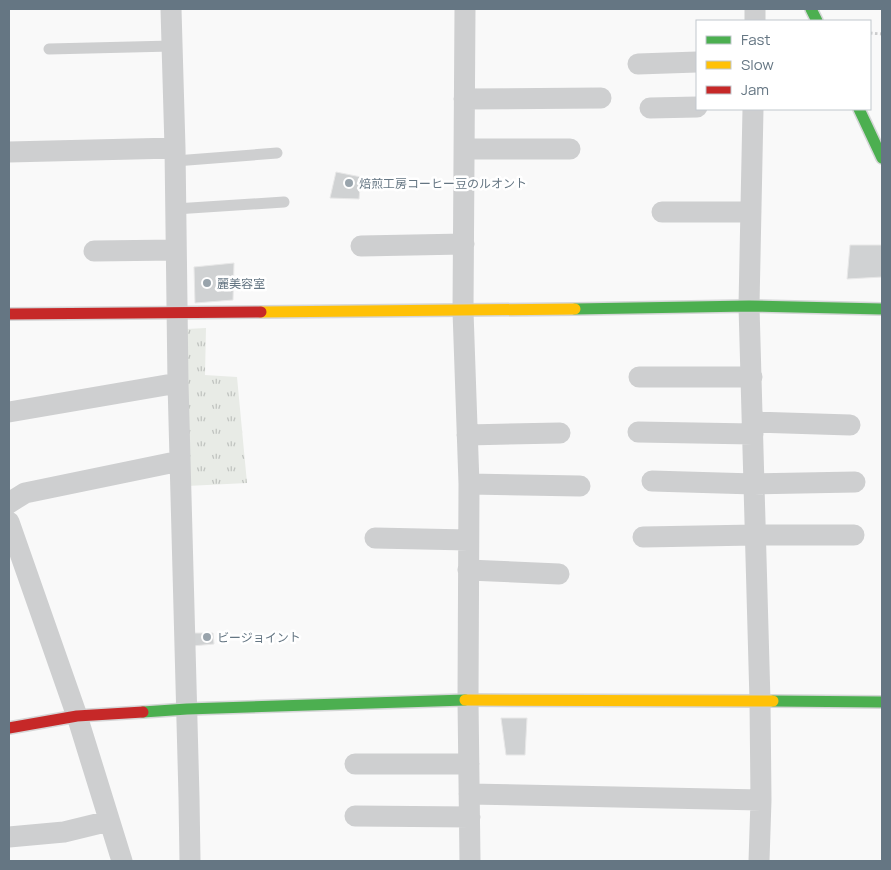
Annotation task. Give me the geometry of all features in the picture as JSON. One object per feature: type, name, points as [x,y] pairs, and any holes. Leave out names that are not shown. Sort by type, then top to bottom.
[{"type":"street","points":[[171,9],[175,154],[176,313],[190,861]]},
{"type":"street","points":[[465,9],[463,311],[469,484],[468,700],[470,861]]},
{"type":"street","points":[[638,64],[696,62]]},
{"type":"street","points":[[464,99],[601,98]]},
{"type":"street","points":[[650,108],[696,107]]},
{"type":"street","points":[[753,110],[749,306],[760,701],[761,800],[759,861]]},
{"type":"street","points":[[859,110],[882,158]]},
{"type":"street","points":[[464,149],[570,149]]},
{"type":"street","points":[[9,152],[175,154]]},
{"type":"street","points":[[662,212],[751,212]]},
{"type":"street","points":[[360,246],[464,244]]},
{"type":"street","points":[[94,251],[176,250]]},
{"type":"street","points":[[9,314],[463,311],[749,306],[882,309]]},
{"type":"street","points":[[639,378],[752,377]]},
{"type":"street","points":[[9,412],[178,383]]},
{"type":"street","points":[[638,432],[850,425]]},
{"type":"street","points":[[467,436],[560,434]]},
{"type":"street","points":[[9,503],[25,493],[180,461]]},
{"type":"street","points":[[652,481],[754,484],[855,482]]},
{"type":"street","points":[[469,484],[580,486]]},
{"type":"street","points":[[9,522],[77,716],[122,861]]},
{"type":"street","points":[[643,537],[854,535]]},
{"type":"street","points":[[375,538],[468,540]]},
{"type":"street","points":[[468,570],[560,574]]},
{"type":"street","points":[[9,728],[77,716],[187,709],[468,700],[882,702]]},
{"type":"street","points":[[355,764],[469,764]]},
{"type":"street","points":[[469,794],[761,800]]},
{"type":"street","points":[[355,816],[470,817]]},
{"type":"street","points":[[9,837],[64,832],[109,821]]},
{"type":"lane","points":[[49,49],[172,46]]},
{"type":"lane","points":[[175,154],[277,153]]},
{"type":"lane","points":[[175,209],[284,202]]},
{"type":"green space","points":[[206,328],[205,375],[237,377],[247,483],[187,486],[186,329]]},
{"type":"building","points":[[336,172],[361,177],[359,199],[330,198]]},
{"type":"building","points":[[850,245],[882,245],[882,277],[847,279]]},
{"type":"building","points":[[234,263],[233,300],[195,303],[194,267]]},
{"type":"building","points":[[194,633],[213,633],[214,644],[192,646]]},
{"type":"building","points":[[501,718],[527,718],[525,755],[506,755]]},
{"type":"traffic: fast","points":[[811,9],[816,20]]},
{"type":"traffic: fast","points":[[859,110],[882,158]]},
{"type":"traffic: fast","points":[[575,309],[749,306],[882,309]]},
{"type":"traffic: fast","points":[[143,712],[465,700]]},
{"type":"traffic: fast","points":[[773,701],[882,702]]},
{"type":"traffic: slow","points":[[261,312],[575,309]]},
{"type":"traffic: slow","points":[[465,700],[773,701]]},
{"type":"traffic: jam","points":[[9,314],[261,312]]},
{"type":"traffic: jam","points":[[9,728],[77,716],[143,712]]},
{"type":"place","name":"焙煎工房コーヒー豆のルオント","points":[[349,183]]},
{"type":"place","name":"麗美容室","points":[[207,283]]},
{"type":"place","name":"ビージョイント","points":[[207,637]]}]
